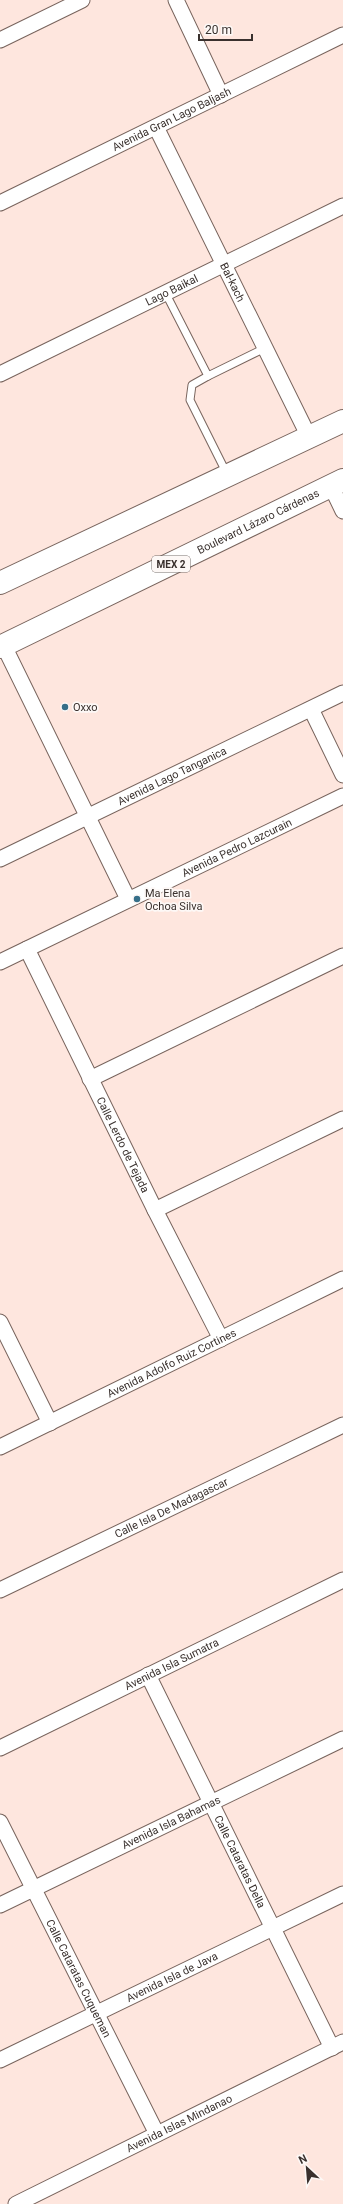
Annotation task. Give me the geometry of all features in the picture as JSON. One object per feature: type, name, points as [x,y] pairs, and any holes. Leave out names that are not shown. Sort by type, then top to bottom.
[{"type":"highway","points":[[0,584],[343,421]]},
{"type":"highway","name":"Boulevard Lázaro Cárdenas","points":[[2,647],[337,483]]},
{"type":"street","points":[[0,40],[82,0]]},
{"type":"street","points":[[176,0],[221,95]]},
{"type":"street","name":"Avenida Gran Lago Baljash","points":[[0,204],[343,35]]},
{"type":"street","name":"Bal-kach","points":[[156,127],[222,264],[309,437]]},
{"type":"street","name":"Lago Baikal","points":[[0,374],[343,206]]},
{"type":"street","points":[[337,483],[343,510]]},
{"type":"street","points":[[2,647],[128,899]]},
{"type":"street","name":"Avenida Lago Tanganica","points":[[0,859],[343,693]]},
{"type":"street","points":[[311,709],[343,775]]},
{"type":"street","name":"Avenida Pedro Lazcurain","points":[[0,962],[343,796]]},
{"type":"street","name":"Calle Lerdo de Tejada","points":[[27,949],[155,1210],[221,1339]]},
{"type":"street","points":[[90,1078],[343,956]]},
{"type":"street","points":[[155,1210],[343,1119]]},
{"type":"street","name":"Avenida Adolfo Ruiz Cortines","points":[[0,1447],[343,1279]]},
{"type":"street","points":[[0,1322],[50,1422]]},
{"type":"street","name":"Calle Isla De Madagascar","points":[[0,1590],[343,1425]]},
{"type":"street","name":"Avenida Isla Sumatra","points":[[0,1748],[343,1580]]},
{"type":"street","name":"Calle Cataratas Della","points":[[148,1675],[273,1928],[338,2045]]},
{"type":"street","name":"Avenida Isla Bahamas","points":[[0,1905],[343,1739]]},
{"type":"street","name":"Calle Cataratas Cuqueman","points":[[0,1822],[157,2134]]},
{"type":"street","name":"Avenida Isla de Java","points":[[0,2060],[343,1894]]},
{"type":"street","name":"Avenida Islas Mindanao","points":[[16,2204],[338,2045]]},
{"type":"lane","points":[[165,292],[208,376]]},
{"type":"lane","points":[[228,476],[190,400],[192,384],[265,348]]},
{"type":"place","name":"Oxxo","points":[[65,707]]},
{"type":"place","name":"Ma Elena Ochoa Silva","points":[[137,899]]}]
